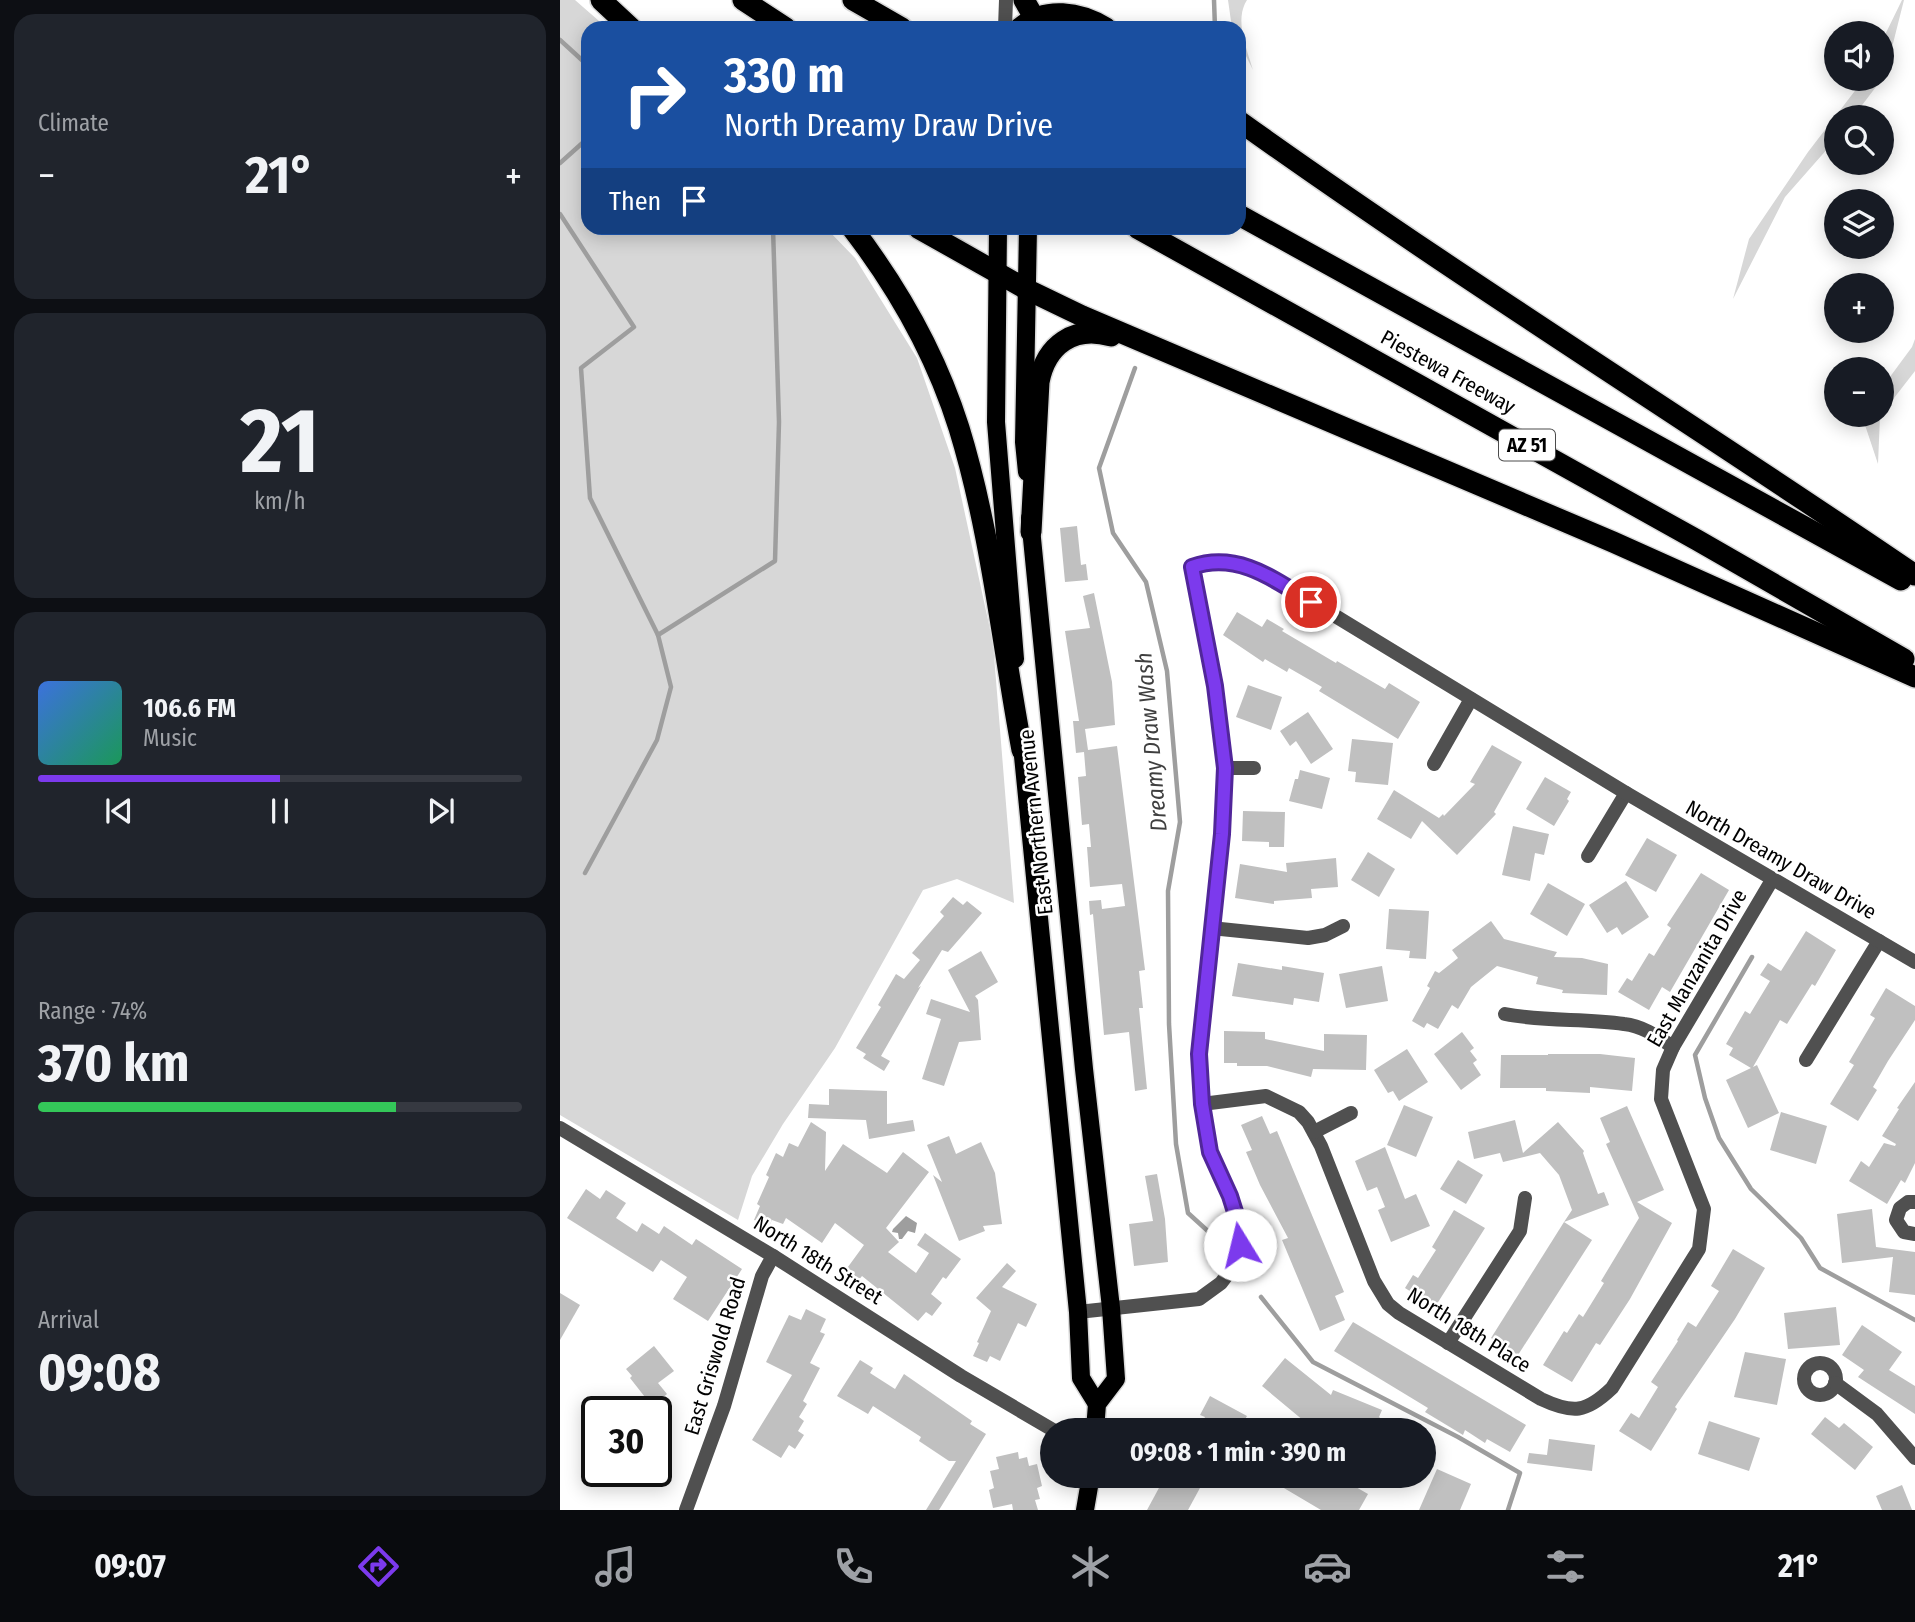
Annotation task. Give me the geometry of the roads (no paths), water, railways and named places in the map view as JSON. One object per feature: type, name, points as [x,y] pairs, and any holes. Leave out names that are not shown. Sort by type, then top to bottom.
[{"type":"highway","points":[[601,0],[624,21]]},
{"type":"highway","points":[[743,0],[775,21]]},
{"type":"highway","points":[[853,0],[890,21]]},
{"type":"highway","points":[[1024,0],[1032,19],[1060,14],[1076,15],[1090,21]]},
{"type":"highway","points":[[1075,0],[1099,21]]},
{"type":"highway","points":[[1246,126],[1394,230],[1758,468],[1915,575]]},
{"type":"highway","name":"Piestewa Freeway","points":[[1246,219],[1915,588]]},
{"type":"highway","points":[[857,235],[916,326],[944,386],[958,426],[992,572],[1022,750]]},
{"type":"highway","points":[[930,235],[1027,289],[1158,350],[1613,542],[1915,677]]},
{"type":"highway","name":"Piestewa Freeway","points":[[1150,235],[1697,540],[1915,666]]},
{"type":"highway","points":[[1031,532],[1039,382],[1049,354],[1067,338],[1087,332],[1106,334],[1158,350]]},
{"type":"main road","name":"East Northern Avenue","points":[[998,235],[996,422],[1022,750],[1078,1312],[1081,1378],[1097,1404]]},
{"type":"main road","name":"East Northern Avenue","points":[[1028,235],[1024,442],[1116,1379],[1097,1404],[1096,1418]]},
{"type":"main road","points":[[1085,1510],[1088,1488]]},
{"type":"street","points":[[1005,21],[1006,0]]},
{"type":"street","name":"North Dreamy Draw Drive","points":[[1225,768],[1215,686],[1192,567],[1206,562],[1232,561],[1268,575],[1626,793],[1915,962]]},
{"type":"street","points":[[1434,764],[1471,699]]},
{"type":"street","points":[[1078,1312],[1199,1299],[1221,1283],[1239,1259],[1241,1231],[1230,1196],[1210,1152],[1202,1104],[1199,1054],[1222,834],[1225,768],[1254,768]]},
{"type":"street","points":[[1588,856],[1626,793]]},
{"type":"street","name":"East Manzanita Drive","points":[[1584,1409],[1601,1399],[1612,1388],[1699,1249],[1704,1209],[1661,1100],[1662,1070],[1772,880]]},
{"type":"street","points":[[1211,928],[1308,938],[1325,935],[1343,926]]},
{"type":"street","points":[[1806,1060],[1879,941]]},
{"type":"street","points":[[1505,1014],[1531,1019],[1626,1024],[1648,1031],[1673,1047]]},
{"type":"street","name":"North 18th Place","points":[[1202,1104],[1266,1097],[1299,1112],[1314,1132],[1379,1293],[1399,1313],[1541,1399],[1564,1410],[1584,1409]]},
{"type":"street","points":[[1314,1132],[1351,1113]]},
{"type":"street","name":"North 18th Street","points":[[560,1128],[773,1256],[961,1376],[1040,1422]]},
{"type":"street","points":[[1448,1343],[1520,1231],[1525,1198]]},
{"type":"street","points":[[1915,1202],[1908,1202],[1900,1208],[1896,1220],[1904,1233],[1915,1234]]},
{"type":"street","name":"East Griswold Road","points":[[686,1510],[724,1406],[762,1276],[773,1256]]},
{"type":"street","points":[[1835,1383],[1877,1414],[1915,1458]]},
{"type":"waterway","name":"Dreamy Draw Wash","points":[[1214,0],[1215,21]]},
{"type":"waterway","points":[[560,40],[581,59]]},
{"type":"waterway","points":[[560,163],[581,144]]},
{"type":"waterway","points":[[560,214],[634,327],[581,368],[590,498],[658,635],[671,687],[657,740],[585,873]]},
{"type":"waterway","points":[[658,635],[775,561],[779,422],[773,235]]},
{"type":"waterway","name":"Dreamy Draw Wash","points":[[1135,368],[1099,468],[1113,533],[1146,582],[1167,671],[1180,822],[1168,891],[1169,1024],[1176,1144],[1188,1213],[1221,1243]]},
{"type":"waterway","points":[[1752,957],[1695,1055],[1705,1098],[1719,1138],[1751,1189],[1801,1238],[1820,1268],[1915,1320]]},
{"type":"waterway","name":"Dreamy Draw Wash","points":[[1261,1297],[1313,1362],[1458,1437],[1520,1473],[1508,1510]]}]
